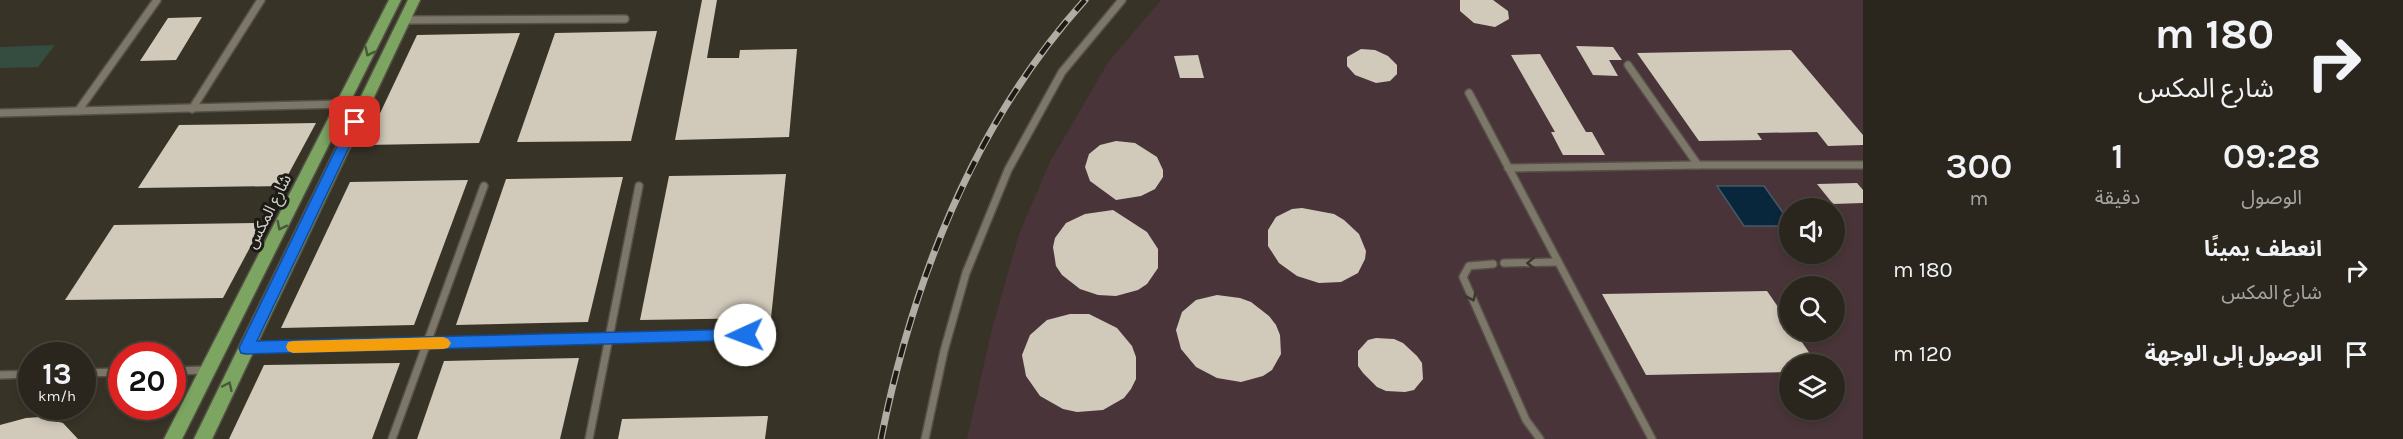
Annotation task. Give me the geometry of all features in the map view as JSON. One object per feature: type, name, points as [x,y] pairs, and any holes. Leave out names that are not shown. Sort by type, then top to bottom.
[{"type":"main road","name":"شارع المكس","points":[[173,439],[395,0]]},
{"type":"main road","points":[[203,439],[414,0]]},
{"type":"lane","points":[[78,111],[158,0]]},
{"type":"lane","points":[[192,109],[261,0]]},
{"type":"lane","points":[[925,439],[944,351],[966,273],[1008,170],[1062,72],[1122,0]]},
{"type":"lane","points":[[405,20],[625,19]]},
{"type":"lane","points":[[1628,65],[1698,165]]},
{"type":"lane","points":[[1469,93],[1652,439]]},
{"type":"lane","points":[[0,112],[343,104]]},
{"type":"lane","points":[[1508,168],[1863,165]]},
{"type":"lane","points":[[392,439],[484,186]]},
{"type":"lane","points":[[589,439],[639,186]]},
{"type":"lane","points":[[1504,264],[1558,262]]},
{"type":"lane","points":[[1493,264],[1469,266],[1463,277],[1526,420],[1540,439]]},
{"type":"lane","points":[[246,348],[745,335]]},
{"type":"lane","points":[[186,371],[207,370]]},
{"type":"lane","points":[[0,375],[18,374]]},
{"type":"shaded area","points":[[1161,0],[1863,0],[1863,439],[967,439],[992,329],[1019,234],[1050,162],[1109,61]]},
{"type":"green space","points":[[55,45],[38,67],[0,68],[0,47]]},
{"type":"water","points":[[1717,186],[1764,186],[1779,207],[1779,226],[1744,226]]},
{"type":"building","points":[[702,0],[717,0],[707,58],[739,58],[740,50],[797,49],[789,137],[675,140]]},
{"type":"building","points":[[1460,0],[1493,0],[1508,11],[1509,19],[1495,27],[1474,23],[1460,11]]},
{"type":"building","points":[[202,17],[176,60],[140,61],[168,18]]},
{"type":"building","points":[[657,31],[631,141],[517,142],[555,33]]},
{"type":"building","points":[[520,33],[479,143],[365,145],[417,35]]},
{"type":"building","points":[[1576,46],[1613,47],[1622,60],[1609,60],[1618,76],[1593,75]]},
{"type":"building","points":[[1361,49],[1375,50],[1388,56],[1397,65],[1397,74],[1390,81],[1376,83],[1355,75],[1347,66],[1347,57]]},
{"type":"building","points":[[1791,50],[1863,135],[1863,145],[1828,146],[1817,132],[1757,133],[1762,140],[1699,141],[1637,53]]},
{"type":"building","points":[[1540,54],[1586,132],[1592,132],[1605,155],[1563,155],[1551,132],[1555,132],[1511,55]]},
{"type":"building","points":[[1198,55],[1204,78],[1180,78],[1174,56]]},
{"type":"building","points":[[316,123],[282,186],[138,188],[179,125]]},
{"type":"building","points":[[1116,141],[1135,143],[1157,157],[1163,170],[1163,177],[1155,189],[1141,196],[1116,200],[1090,181],[1085,167],[1089,154],[1100,145]]},
{"type":"building","points":[[786,174],[771,318],[640,320],[669,176]]},
{"type":"building","points":[[623,177],[588,322],[456,325],[506,179]]},
{"type":"building","points":[[468,180],[414,325],[281,328],[350,182]]},
{"type":"building","points":[[1857,183],[1863,190],[1863,203],[1845,204],[1845,198],[1828,198],[1817,184]]},
{"type":"building","points":[[1302,208],[1334,214],[1359,234],[1366,251],[1358,273],[1341,282],[1319,283],[1297,276],[1279,263],[1268,246],[1268,230],[1276,217],[1292,209]]},
{"type":"building","points":[[1113,210],[1147,232],[1158,249],[1158,268],[1147,284],[1138,290],[1116,296],[1098,295],[1080,289],[1062,275],[1056,266],[1053,247],[1055,238],[1066,223],[1085,214]]},
{"type":"building","points":[[263,223],[223,298],[65,300],[114,225]]},
{"type":"building","points":[[1767,291],[1779,308],[1779,342],[1802,342],[1810,354],[1779,354],[1779,372],[1646,375],[1602,294]]},
{"type":"building","points":[[1217,295],[1251,302],[1269,316],[1276,325],[1280,335],[1281,354],[1272,370],[1263,376],[1241,382],[1217,378],[1196,367],[1181,349],[1176,330],[1182,312],[1196,300]]},
{"type":"building","points":[[1070,314],[1089,314],[1117,328],[1132,346],[1136,357],[1136,379],[1131,389],[1124,398],[1103,410],[1077,412],[1063,409],[1040,396],[1026,376],[1022,355],[1030,335],[1047,320]]},
{"type":"building","points":[[1394,339],[1403,343],[1417,356],[1422,363],[1423,379],[1414,390],[1386,391],[1377,387],[1363,373],[1358,366],[1358,351],[1368,340]]},
{"type":"building","points":[[579,358],[560,439],[417,439],[444,361]]},
{"type":"building","points":[[400,363],[372,439],[229,439],[264,365]]},
{"type":"building","points":[[768,416],[765,439],[618,439],[622,419]]},
{"type":"building","points":[[19,420],[52,420],[63,423],[78,439],[0,439],[0,425]]},
{"type":"railway","points":[[881,439],[894,379],[911,320],[954,206],[1011,98],[1046,47],[1085,0]]},
{"type":"slow traffic","points":[[293,347],[443,343]]},
{"type":"route","points":[[355,122],[246,348],[745,335]]}]
